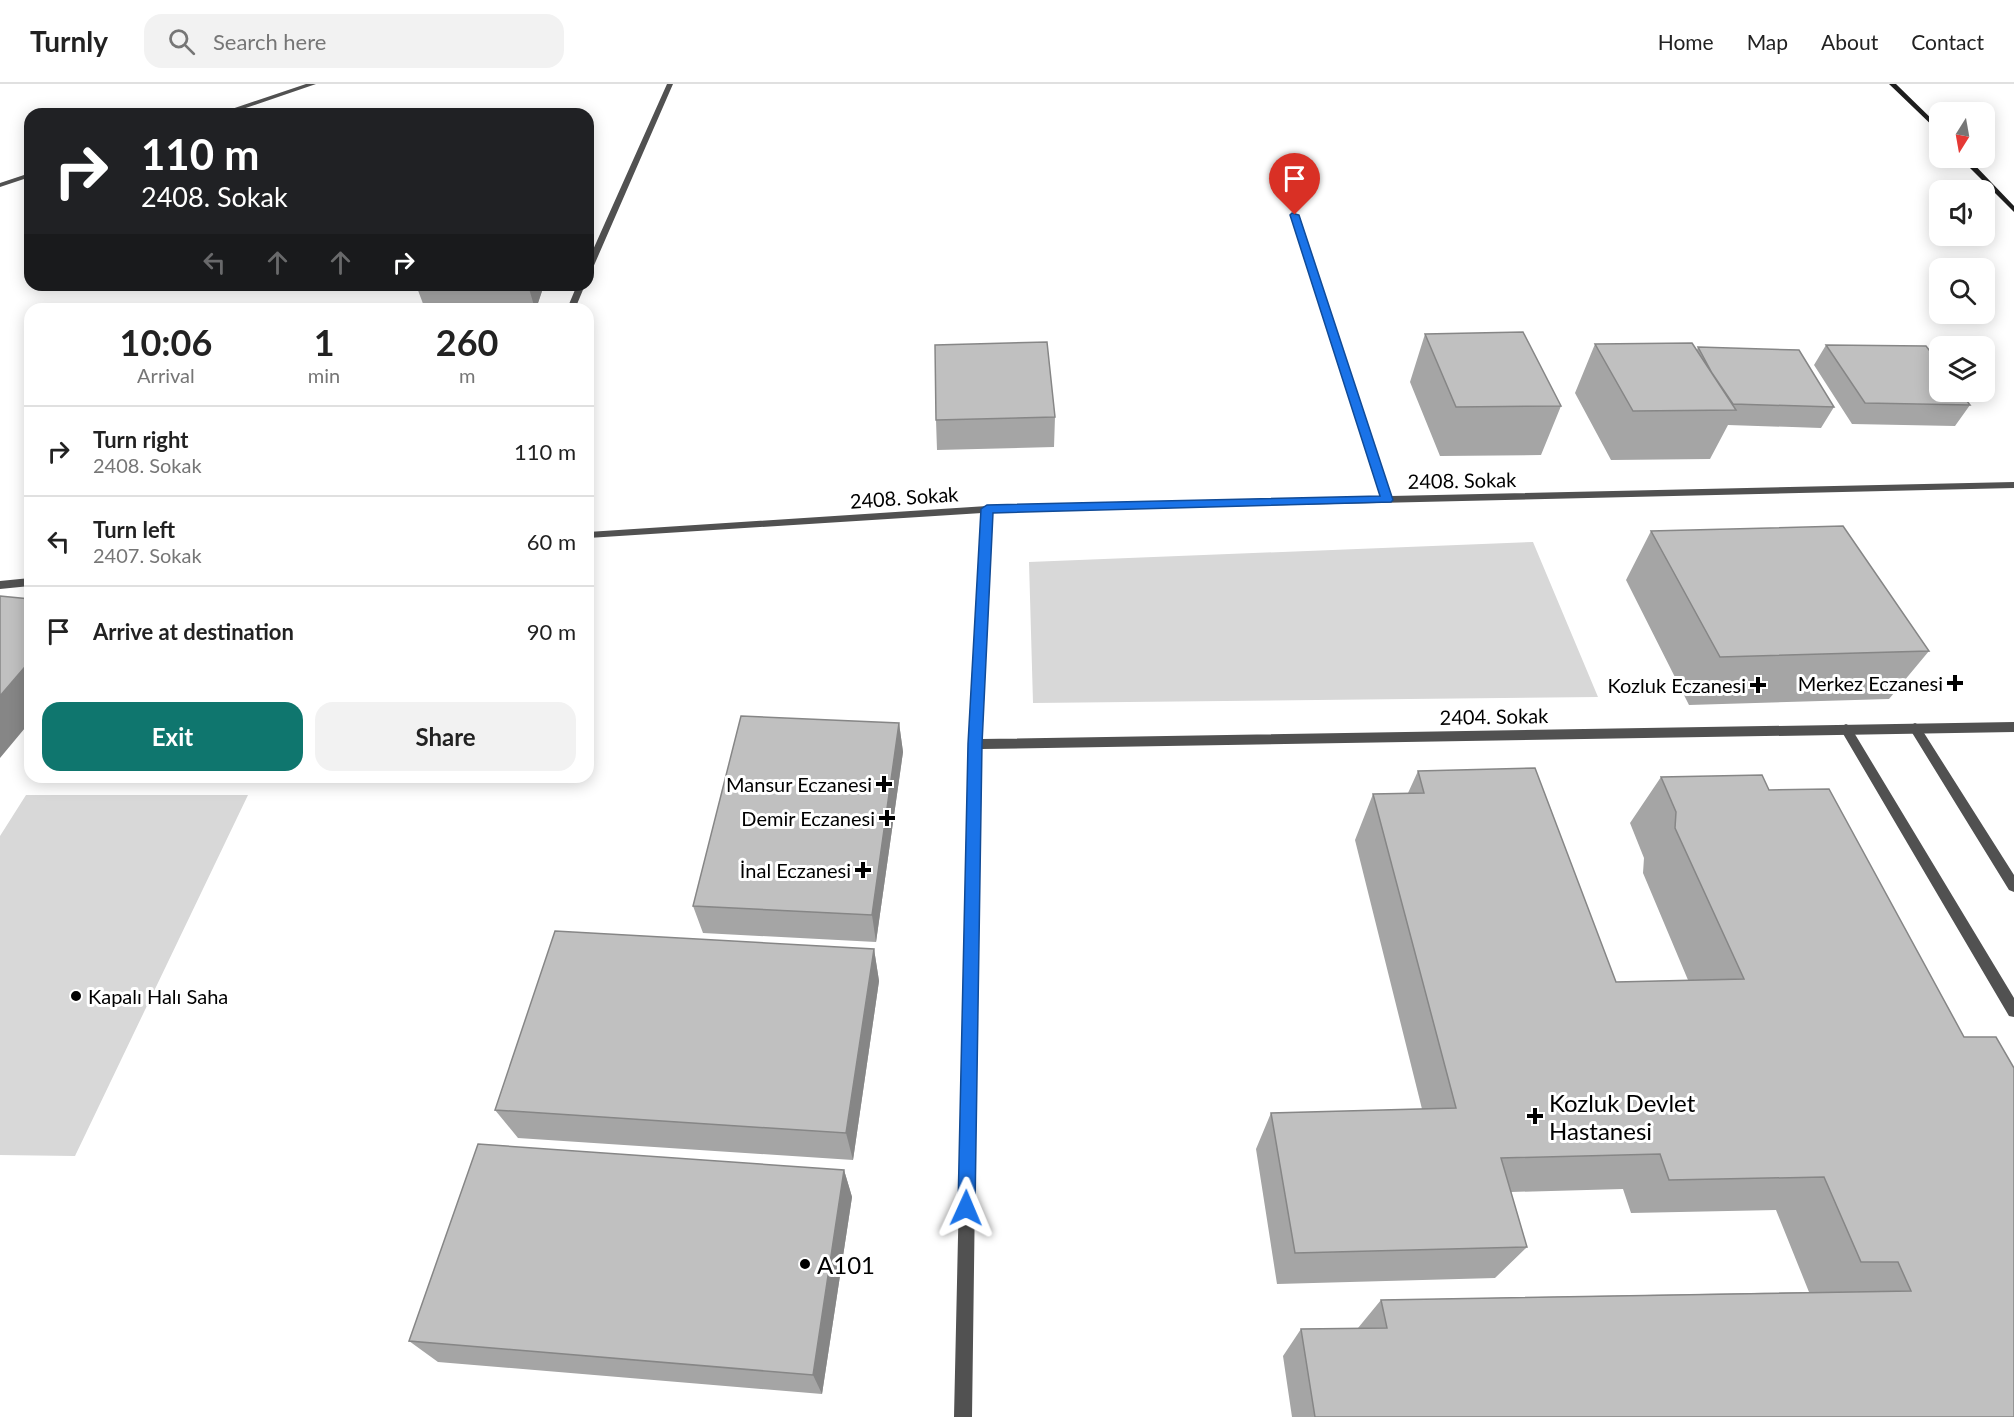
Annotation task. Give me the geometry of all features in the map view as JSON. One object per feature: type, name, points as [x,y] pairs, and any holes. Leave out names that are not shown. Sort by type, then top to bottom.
[{"type":"street","points":[[239,108],[313,84]]},
{"type":"street","points":[[594,256],[670,84]]},
{"type":"street","points":[[1892,84],[1929,120]]},
{"type":"street","points":[[1974,168],[2014,210]]},
{"type":"street","points":[[0,184],[24,177]]},
{"type":"street","points":[[1295,215],[1387,500]]},
{"type":"street","name":"2408. Sokak","points":[[594,536],[987,509],[2014,485]]},
{"type":"street","points":[[963,1417],[975,744],[987,509]]},
{"type":"street","points":[[2,586],[24,583]]},
{"type":"street","name":"2404. Sokak","points":[[975,744],[2014,727]]},
{"type":"street","points":[[1915,728],[2014,886]]},
{"type":"street","points":[[1846,729],[2014,1011]]},
{"type":"shaded area","points":[[1533,542],[1598,697],[1033,703],[1029,562]]},
{"type":"shaded area","name":"Kapalı Halı Saha","points":[[26,795],[248,795],[75,1156],[0,1155],[0,836]]},
{"type":"building","points":[[1523,332],[1561,406],[1456,407],[1425,334]]},
{"type":"building","points":[[1047,342],[1055,417],[936,420],[935,345]]},
{"type":"building","points":[[1692,343],[1736,410],[1633,411],[1595,344]]},
{"type":"building","points":[[1826,345],[1926,346],[1929,350],[1929,402],[1968,402],[1970,405],[1865,403]]},
{"type":"building","points":[[1698,347],[1799,350],[1834,407],[1733,404]]},
{"type":"building","points":[[1843,526],[1929,651],[1720,657],[1651,531]]},
{"type":"building","points":[[0,596],[24,598],[24,668],[0,696]]},
{"type":"building","points":[[741,716],[899,723],[872,915],[693,906]]},
{"type":"building","points":[[1535,768],[1616,982],[1744,979],[1675,828],[1676,812],[1661,777],[1762,775],[1769,790],[1829,789],[1964,1037],[1996,1037],[2014,1068],[2014,1417],[1315,1417],[1301,1329],[1387,1328],[1381,1300],[1911,1291],[1898,1262],[1861,1262],[1824,1177],[1669,1180],[1660,1154],[1501,1158],[1527,1247],[1295,1253],[1271,1113],[1456,1108],[1373,794],[1424,793],[1418,771]]},
{"type":"building","points":[[555,931],[874,949],[846,1133],[495,1110]]},
{"type":"building","points":[[478,1144],[844,1170],[813,1375],[409,1341]]},
{"type":"place","name":"Merkez Eczanesi","points":[[1955,683]]},
{"type":"place","name":"Kozluk Eczanesi","points":[[1758,685]]},
{"type":"place","name":"Mansur Eczanesi","points":[[884,784]]},
{"type":"place","name":"Demir Eczanesi","points":[[887,818]]},
{"type":"place","name":"İnal Eczanesi","points":[[863,870]]},
{"type":"place","name":"Kapalı Halı Saha","points":[[76,996]]},
{"type":"place","name":"Kozluk Devlet Hastanesi","points":[[1535,1116]]},
{"type":"place","name":"A101","points":[[805,1264]]},
{"type":"route","points":[[966,1208],[975,744],[987,509],[1387,500],[1295,215]]}]
